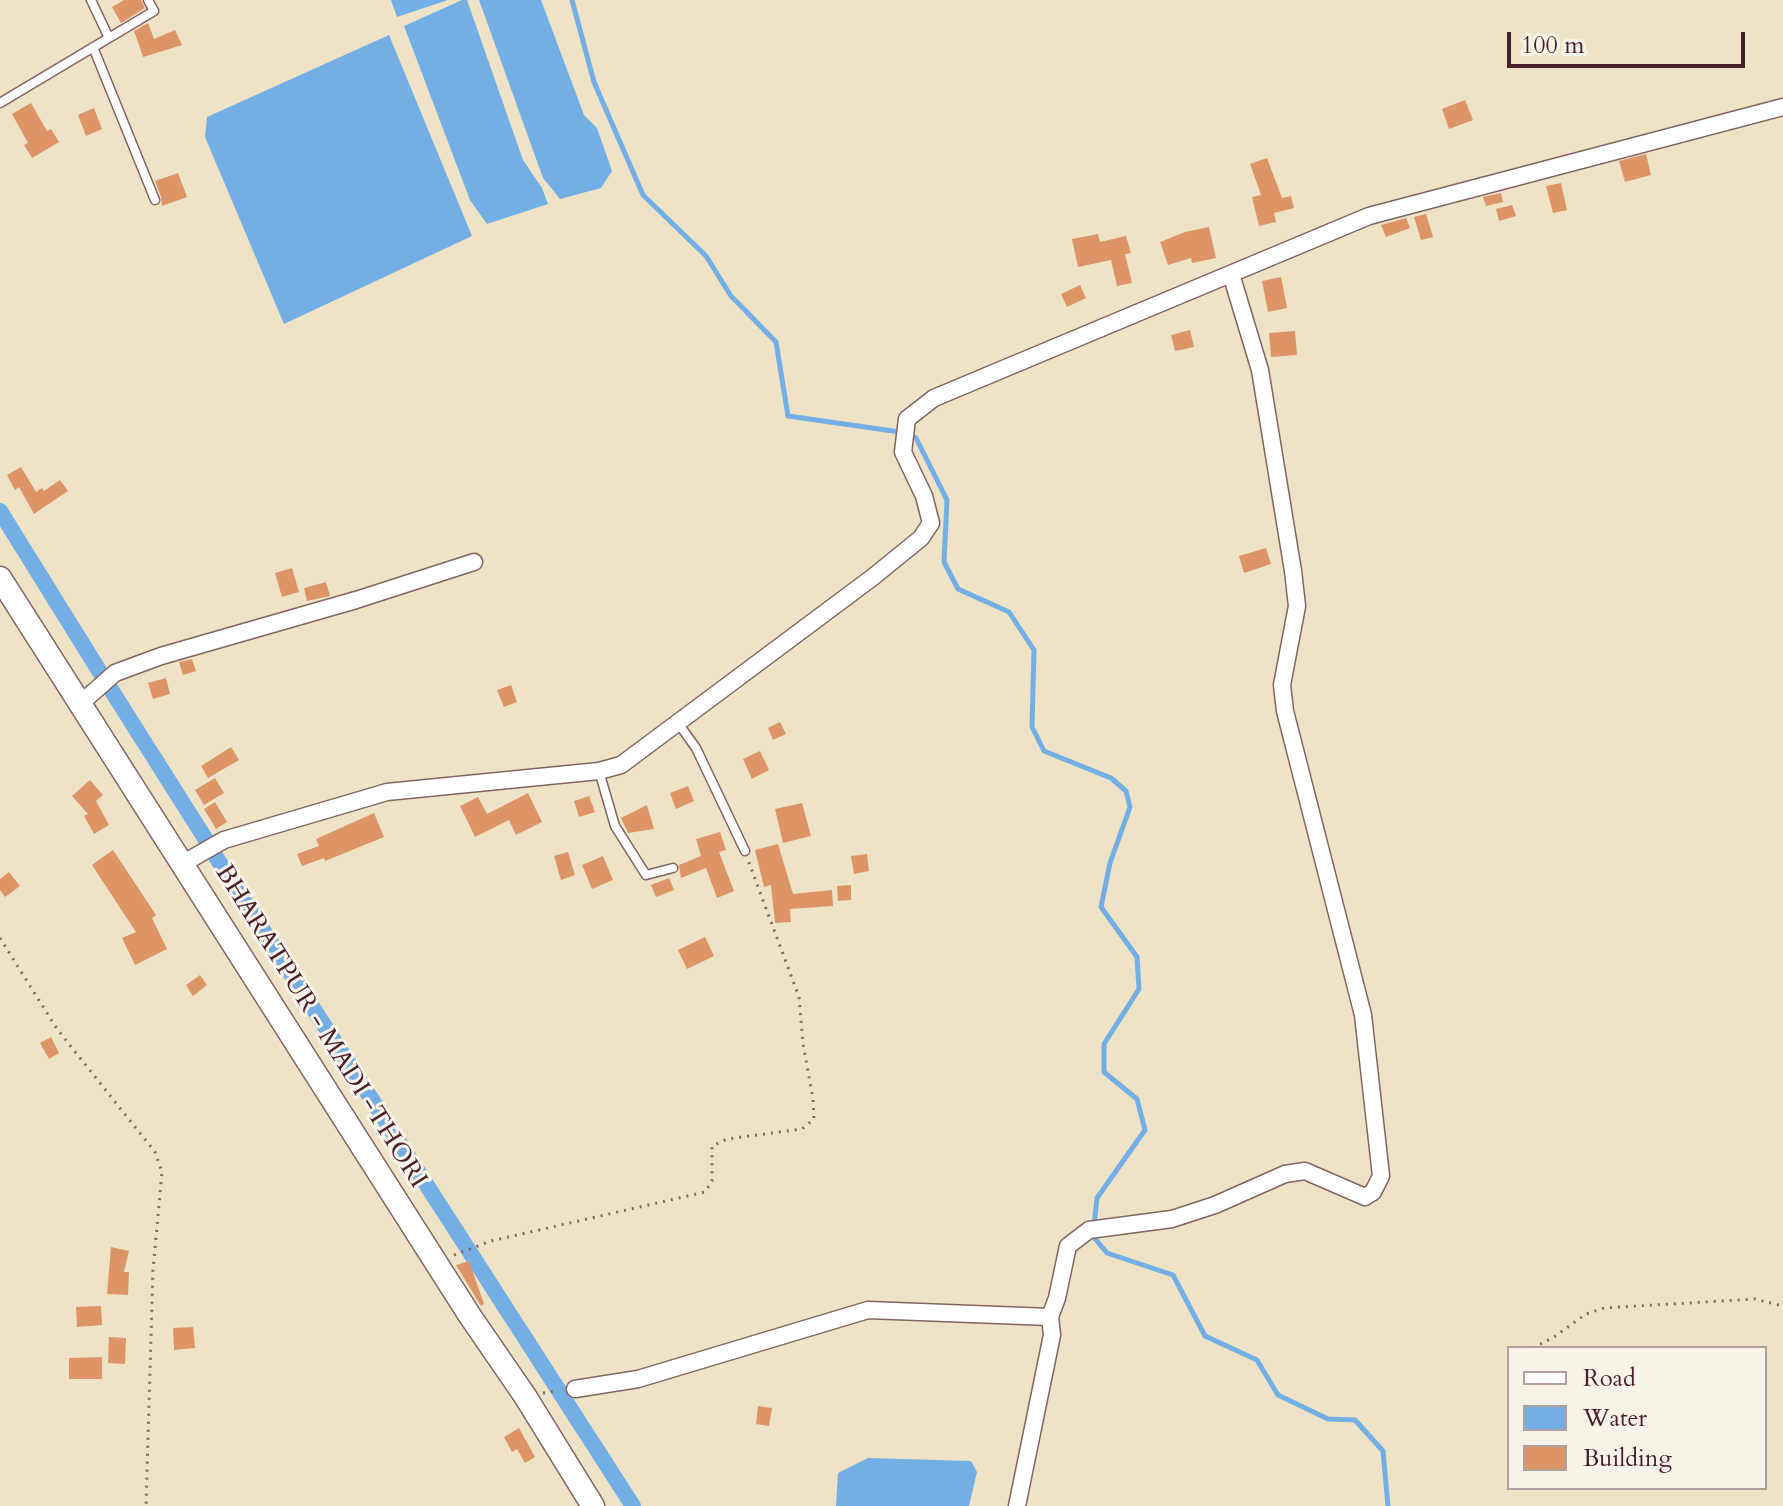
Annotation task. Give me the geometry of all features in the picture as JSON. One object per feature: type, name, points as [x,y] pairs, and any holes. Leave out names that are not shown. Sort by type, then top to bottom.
[{"type":"main road","name":"BHARATPUR - MADI -THORI","points":[[0,578],[593,1506]]},
{"type":"street","points":[[182,864],[224,840],[387,792],[599,771],[621,765],[921,538],[931,523],[924,496],[903,452],[907,419],[934,398],[1369,216],[1783,107]]},
{"type":"street","points":[[1017,1506],[1052,1335],[1050,1317],[1068,1246],[1089,1230],[1172,1219],[1215,1205],[1285,1174],[1305,1171],[1365,1197],[1373,1192],[1381,1176],[1363,1015],[1285,711],[1282,685],[1297,606],[1293,571],[1260,370],[1231,274]]},
{"type":"street","points":[[80,704],[115,673],[161,656],[356,600],[474,562]]},
{"type":"street","points":[[575,1389],[638,1379],[868,1310],[1050,1317]]},
{"type":"lane","points":[[91,0],[109,38]]},
{"type":"lane","points":[[0,103],[154,11],[148,0]]},
{"type":"lane","points":[[93,47],[155,200]]},
{"type":"lane","points":[[678,723],[696,748],[745,851]]},
{"type":"lane","points":[[599,771],[615,826],[646,875],[673,868]]},
{"type":"path","points":[[455,1254],[491,1241],[705,1192],[712,1181],[712,1146],[727,1139],[802,1129],[814,1119],[799,997],[745,851]]},
{"type":"path","points":[[0,938],[57,1029],[155,1152],[162,1172],[153,1270],[146,1506]]},
{"type":"path","points":[[1537,1346],[1586,1314],[1604,1308],[1755,1299],[1783,1306]]},
{"type":"path","points":[[540,1393],[575,1389]]},
{"type":"water","points":[[391,0],[448,0],[397,17]]},
{"type":"water","points":[[467,0],[523,160],[542,188],[548,204],[487,224],[470,200],[404,26]]},
{"type":"water","points":[[479,0],[541,0],[584,115],[597,128],[612,171],[601,188],[560,199],[543,178]]},
{"type":"water","points":[[389,35],[472,236],[284,324],[205,137],[207,117]]},
{"type":"water","points":[[868,1458],[971,1461],[977,1472],[969,1506],[836,1506],[838,1473]]},
{"type":"building","points":[[124,0],[141,0],[145,8],[121,23],[112,7]]},
{"type":"building","points":[[148,23],[154,39],[175,30],[182,45],[143,57],[134,31]]},
{"type":"building","points":[[1465,100],[1473,120],[1449,129],[1442,109]]},
{"type":"building","points":[[31,103],[47,131],[51,129],[59,142],[32,158],[24,145],[28,143],[12,114]]},
{"type":"building","points":[[94,108],[102,129],[86,136],[78,115]]},
{"type":"building","points":[[1646,154],[1651,175],[1625,182],[1619,161]]},
{"type":"building","points":[[1267,158],[1282,198],[1291,196],[1294,208],[1274,213],[1276,222],[1259,226],[1252,197],[1261,195],[1250,164]]},
{"type":"building","points":[[178,173],[187,197],[162,206],[155,181]]},
{"type":"building","points":[[1561,183],[1567,210],[1553,213],[1546,186]]},
{"type":"building","points":[[1501,193],[1503,202],[1486,206],[1483,197]]},
{"type":"building","points":[[1512,205],[1516,216],[1499,221],[1496,209]]},
{"type":"building","points":[[1426,214],[1433,237],[1421,240],[1414,217]]},
{"type":"building","points":[[1406,218],[1410,228],[1386,237],[1381,225]]},
{"type":"building","points":[[1209,227],[1216,258],[1192,263],[1191,258],[1168,265],[1160,242]]},
{"type":"building","points":[[1098,234],[1100,242],[1126,236],[1131,253],[1125,254],[1132,283],[1117,286],[1111,260],[1078,267],[1072,239]]},
{"type":"building","points":[[1281,277],[1287,308],[1268,312],[1262,281]]},
{"type":"building","points":[[1080,285],[1086,298],[1067,307],[1061,294]]},
{"type":"building","points":[[1190,330],[1194,347],[1175,351],[1171,335]]},
{"type":"building","points":[[1295,331],[1297,355],[1271,357],[1269,333]]},
{"type":"building","points":[[21,467],[36,492],[42,488],[44,491],[60,480],[68,491],[34,514],[19,487],[15,490],[7,475]]},
{"type":"building","points":[[1266,548],[1271,564],[1244,573],[1239,556]]},
{"type":"building","points":[[292,568],[299,592],[282,597],[275,573]]},
{"type":"building","points":[[326,582],[330,596],[307,601],[304,588]]},
{"type":"building","points":[[192,659],[196,671],[183,675],[179,662]]},
{"type":"building","points":[[166,678],[170,694],[153,699],[148,683]]},
{"type":"building","points":[[511,685],[517,702],[504,707],[497,690]]},
{"type":"building","points":[[780,722],[786,734],[773,740],[768,728]]},
{"type":"building","points":[[231,747],[239,760],[208,778],[201,766]]},
{"type":"building","points":[[760,751],[769,770],[752,779],[743,759]]},
{"type":"building","points":[[215,778],[224,793],[204,805],[195,790]]},
{"type":"building","points":[[90,780],[103,795],[96,801],[109,825],[94,834],[84,816],[88,814],[72,796]]},
{"type":"building","points":[[688,786],[694,801],[676,809],[670,793]]},
{"type":"building","points":[[528,793],[542,822],[516,835],[509,820],[475,837],[460,806],[478,797],[487,814]]},
{"type":"building","points":[[589,796],[595,812],[579,817],[574,801]]},
{"type":"building","points":[[215,802],[227,822],[216,829],[204,809]]},
{"type":"building","points":[[802,803],[811,836],[783,843],[775,809]]},
{"type":"building","points":[[647,805],[654,829],[628,833],[621,818]]},
{"type":"building","points":[[374,813],[384,837],[325,861],[324,858],[302,866],[297,854],[319,846],[316,839]]},
{"type":"building","points":[[720,832],[726,850],[719,852],[734,891],[717,898],[706,868],[681,878],[679,865],[701,856],[696,839]]},
{"type":"building","points":[[778,844],[793,894],[832,890],[833,906],[790,909],[791,922],[775,923],[771,885],[764,887],[755,850]]},
{"type":"building","points":[[113,850],[156,915],[152,918],[167,949],[135,965],[122,938],[136,932],[92,865]]},
{"type":"building","points":[[568,852],[575,875],[561,880],[554,856]]},
{"type":"building","points":[[867,854],[869,871],[854,874],[851,856]]},
{"type":"building","points":[[603,856],[613,880],[592,889],[582,865]]},
{"type":"building","points":[[9,872],[20,886],[5,897],[0,890],[0,879]]},
{"type":"building","points":[[669,878],[674,890],[656,897],[651,885]]},
{"type":"building","points":[[851,885],[851,900],[838,901],[837,886]]},
{"type":"building","points":[[705,937],[714,956],[687,969],[678,950]]},
{"type":"building","points":[[200,975],[207,985],[193,996],[186,985]]},
{"type":"building","points":[[51,1037],[59,1053],[49,1059],[40,1043]]},
{"type":"building","points":[[111,1247],[129,1251],[124,1272],[129,1272],[128,1295],[107,1294]]},
{"type":"building","points":[[469,1261],[484,1304],[481,1306],[456,1265]]},
{"type":"building","points":[[101,1306],[102,1325],[77,1327],[76,1307]]},
{"type":"building","points":[[193,1327],[195,1348],[174,1350],[173,1328]]},
{"type":"building","points":[[109,1337],[126,1338],[125,1364],[108,1363]]},
{"type":"building","points":[[102,1357],[102,1379],[69,1379],[69,1358]]},
{"type":"building","points":[[758,1406],[772,1408],[769,1426],[756,1424]]},
{"type":"building","points":[[519,1428],[535,1457],[525,1463],[517,1449],[512,1452],[504,1437]]},
{"type":"waterway","points":[[572,0],[594,82],[643,195],[706,256],[731,296],[776,342],[788,416],[900,432]]},
{"type":"waterway","points":[[910,435],[916,438],[947,500],[944,562],[958,589],[1009,612],[1034,650],[1032,727],[1044,751],[1111,778],[1126,791],[1130,807],[1110,863],[1101,907],[1137,957],[1139,989],[1104,1044],[1104,1072],[1137,1099],[1145,1130],[1097,1198],[1094,1225]]},
{"type":"waterway","points":[[0,511],[103,677]]},
{"type":"waterway","points":[[110,688],[208,843]]},
{"type":"waterway","points":[[216,857],[633,1506]]},
{"type":"waterway","points":[[1092,1235],[1107,1253],[1173,1275],[1205,1336],[1257,1360],[1278,1395],[1328,1419],[1355,1420],[1383,1451],[1388,1506]]}]
